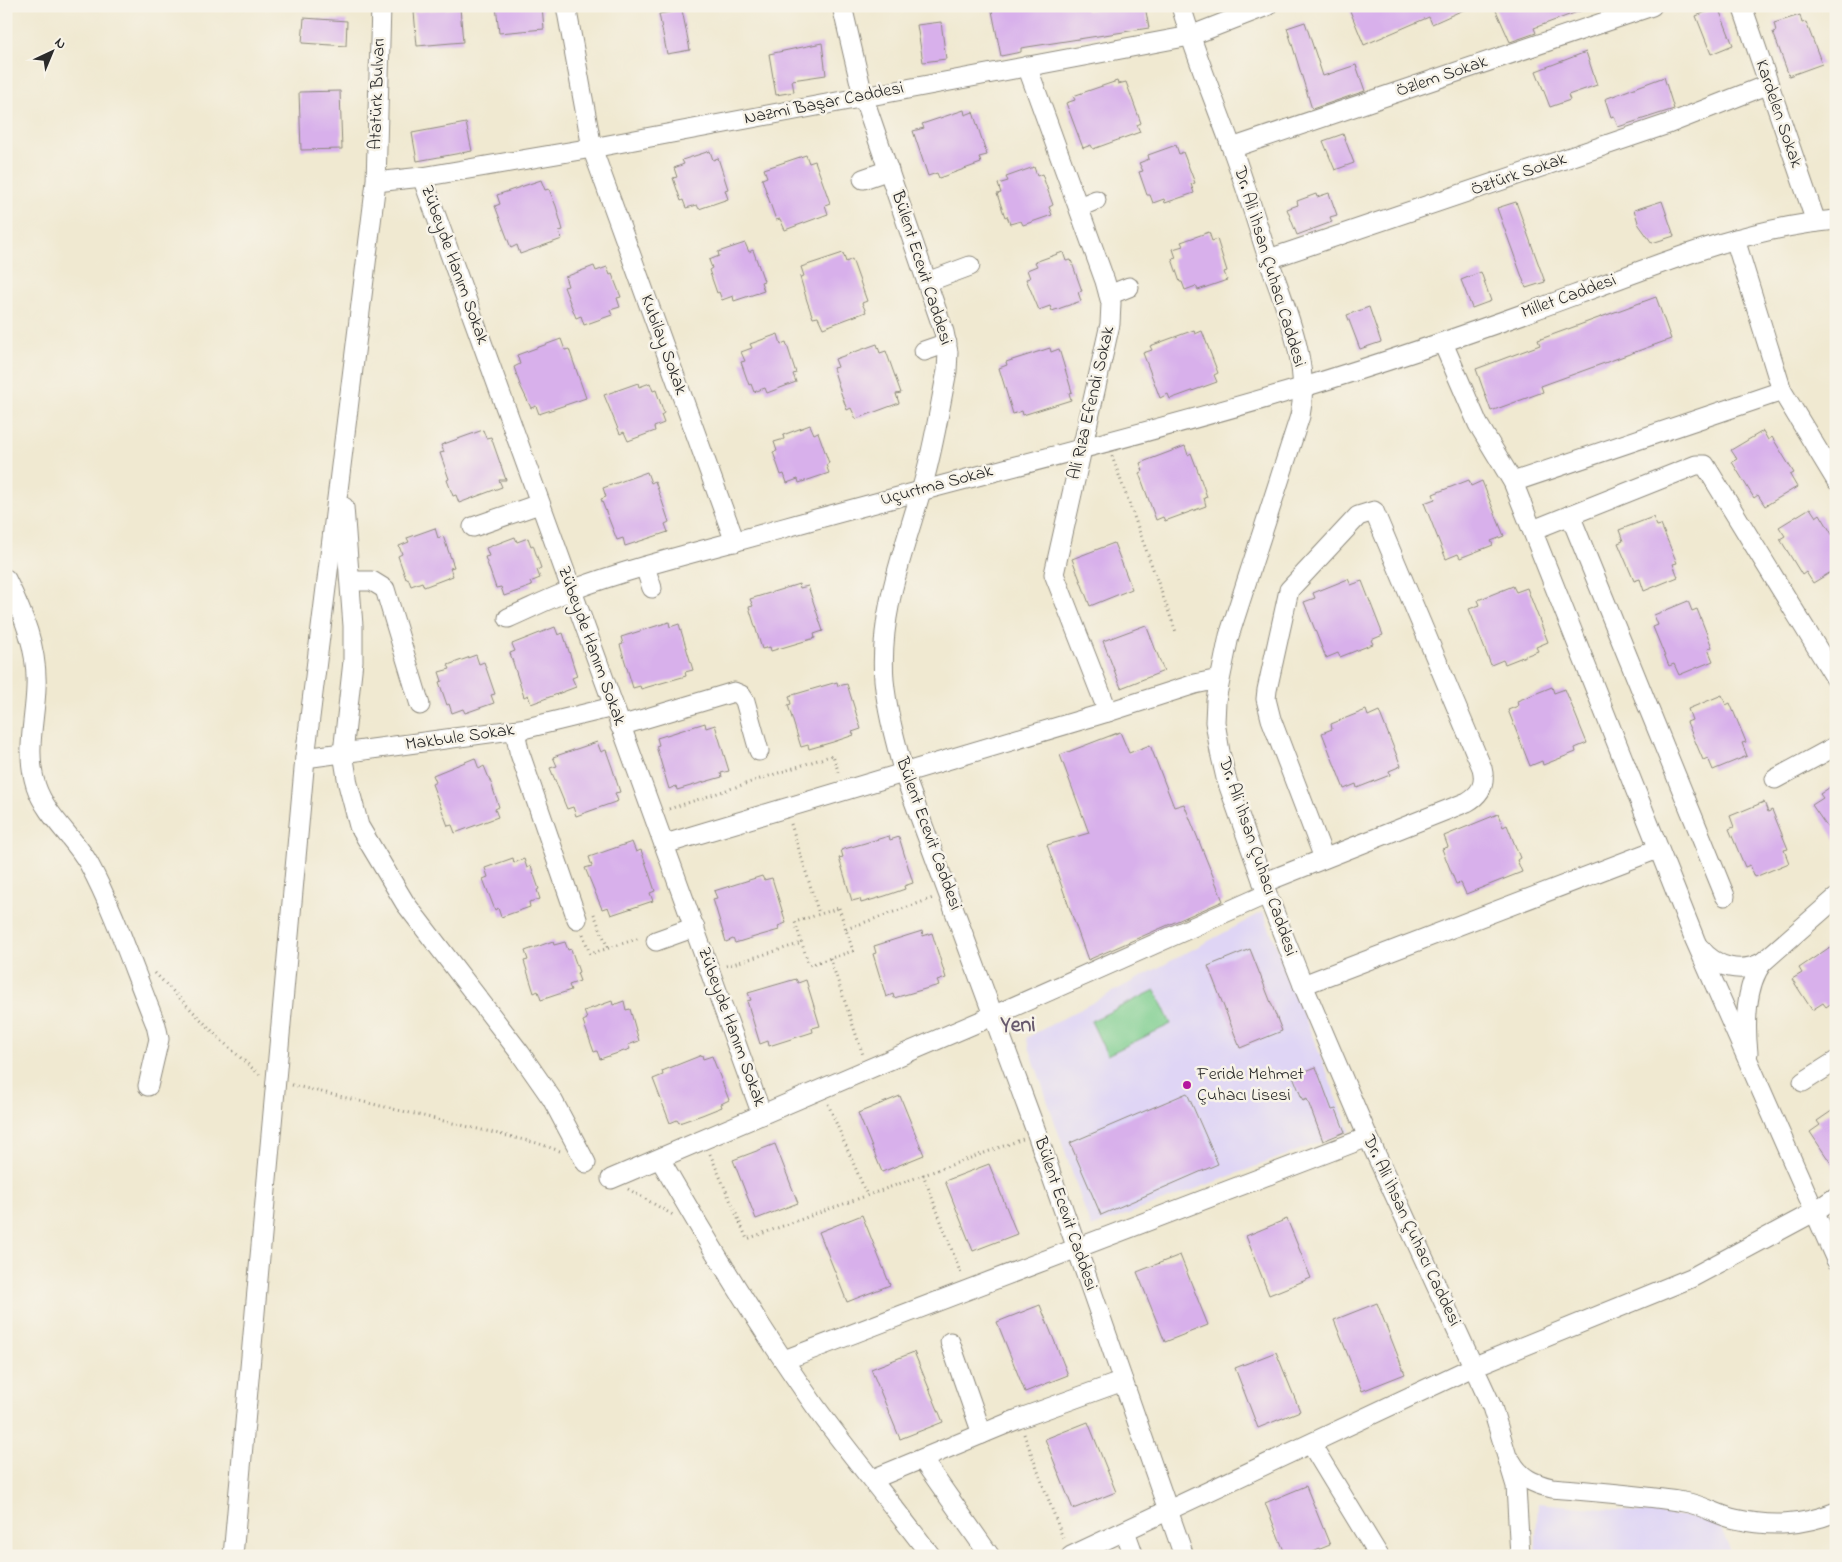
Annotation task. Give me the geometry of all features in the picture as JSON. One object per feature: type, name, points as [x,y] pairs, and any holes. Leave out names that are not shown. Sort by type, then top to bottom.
[{"type":"street","name":"Atatürk Bulvarı","points":[[340,469],[376,182],[380,6]]},
{"type":"street","name":"Kubilay Sokak","points":[[566,6],[592,148],[735,542]]},
{"type":"street","name":"Bülent Ecevit Caddesi","points":[[842,6],[863,96],[947,343],[947,372],[922,489],[893,580],[888,607],[884,646],[884,680],[889,714],[904,774],[1037,1134],[1184,1556]]},
{"type":"street","name":"Dr. Ali İhsan Çuhacı Caddesi","points":[[1181,6],[1190,36],[1232,148],[1269,259],[1296,344],[1305,386],[1300,416],[1229,636],[1219,679],[1215,722],[1220,752],[1226,778],[1265,889],[1303,985],[1368,1137],[1475,1366],[1492,1407],[1516,1486],[1520,1556]]},
{"type":"street","name":"Nazmi Başar Caddesi","points":[[376,182],[422,177],[592,148],[1190,36],[1267,6]]},
{"type":"street","name":"Özlem Sokak","points":[[1232,148],[1652,6]]},
{"type":"street","name":"Kardelen Sokak","points":[[1742,6],[1816,222]]},
{"type":"street","name":"Ali Rıza Efendi Sokak","points":[[1027,66],[1109,294],[1110,324],[1054,574],[1108,712]]},
{"type":"street","name":"Öztürk Sokak","points":[[1269,259],[1668,124],[1768,85]]},
{"type":"street","points":[[863,179],[889,170]]},
{"type":"street","name":"Zübeyde Hanım Sokak","points":[[422,177],[762,1115]]},
{"type":"street","points":[[1078,208],[1096,200]]},
{"type":"street","name":"Millet Caddesi","points":[[1305,386],[1443,343],[1677,257],[1735,239],[1816,222],[1836,220]]},
{"type":"street","points":[[1735,239],[1782,391],[1836,480]]},
{"type":"street","points":[[927,282],[970,266]]},
{"type":"street","points":[[1109,294],[1129,287]]},
{"type":"street","points":[[924,350],[947,343]]},
{"type":"street","points":[[1443,343],[1478,424],[1513,482],[1695,940],[1836,1260]]},
{"type":"street","name":"Uçurtma Sokak","points":[[508,618],[571,590],[645,567],[922,489],[1106,442],[1305,386]]},
{"type":"street","points":[[1513,482],[1782,391]]},
{"type":"street","points":[[1533,530],[1696,464],[1705,465],[1836,678]]},
{"type":"street","points":[[340,469],[353,626],[352,661],[343,753],[348,784],[359,826],[379,863],[405,903],[547,1091],[586,1162]]},
{"type":"street","points":[[233,1556],[304,758],[340,469]]},
{"type":"street","points":[[473,527],[539,504]]},
{"type":"street","points":[[611,1179],[994,1016],[1265,889],[1324,858],[1467,802],[1479,793],[1483,786],[1482,768],[1374,511],[1358,516],[1289,590],[1267,690],[1266,699],[1271,719],[1324,858]]},
{"type":"street","points":[[1570,516],[1724,896]]},
{"type":"street","points":[[645,567],[652,588]]},
{"type":"street","points":[[6,579],[23,616],[35,656],[36,689],[30,749],[36,784],[47,808],[88,864],[156,1025],[159,1040],[148,1086]]},
{"type":"street","points":[[350,581],[372,581],[385,589],[420,704]]},
{"type":"street","points":[[665,844],[904,774],[1195,684],[1219,679]]},
{"type":"street","points":[[620,726],[734,692],[741,695],[745,700],[759,751]]},
{"type":"street","name":"Makbule Sokak","points":[[304,758],[516,730],[613,707]]},
{"type":"street","points":[[516,730],[519,751],[586,916]]},
{"type":"street","points":[[1775,779],[1836,746]]},
{"type":"street","points":[[1303,985],[1658,849]]},
{"type":"street","points":[[1695,940],[1710,958],[1729,968],[1752,967],[1763,962],[1836,898]]},
{"type":"street","points":[[656,941],[695,927]]},
{"type":"street","points":[[1751,1070],[1747,1048],[1747,1015],[1754,979],[1763,962]]},
{"type":"street","points":[[1803,1082],[1836,1061]]},
{"type":"street","points":[[784,1360],[1368,1137]]},
{"type":"street","points":[[660,1159],[700,1228],[784,1360],[816,1406],[931,1556]]},
{"type":"street","points":[[1069,1551],[1125,1531],[1168,1512],[1475,1366],[1692,1278],[1814,1212],[1836,1198]]},
{"type":"street","points":[[950,1342],[982,1434]]},
{"type":"street","points":[[873,1479],[1018,1419],[1123,1382]]},
{"type":"street","points":[[1311,1444],[1374,1554]]},
{"type":"street","name":"Dr. Ali İhsan Çuhacı Caddesi","points":[[1508,1456],[1515,1469],[1522,1476],[1535,1484],[1552,1488],[1702,1505],[1734,1518],[1780,1525],[1819,1519],[1836,1512]]},
{"type":"street","points":[[922,1459],[990,1556]]},
{"type":"street","points":[[1519,1515],[1526,1498],[1541,1490],[1552,1488]]},
{"type":"street","points":[[1125,1531],[1134,1556]]},
{"type":"path","points":[[1106,442],[1176,632]]},
{"type":"path","points":[[654,814],[833,755]]},
{"type":"path","points":[[786,808],[819,914]]},
{"type":"path","points":[[846,929],[948,893]]},
{"type":"path","points":[[839,908],[846,929],[853,951],[809,965],[795,922],[839,908]]},
{"type":"path","points":[[586,916],[608,948]]},
{"type":"path","points":[[586,916],[590,954]]},
{"type":"path","points":[[711,971],[802,943]]},
{"type":"path","points":[[830,958],[868,1070]]},
{"type":"path","points":[[154,972],[172,993],[243,1060],[259,1074],[275,1082],[536,1143],[562,1151]]},
{"type":"path","points":[[821,1090],[867,1195]]},
{"type":"path","points":[[704,1140],[747,1239],[1037,1134]]},
{"type":"path","points":[[924,1174],[968,1290]]},
{"type":"path","points":[[611,1179],[674,1216]]},
{"type":"path","points":[[1018,1419],[1069,1551]]},
{"type":"shaded area","name":"Feride Mehmet Çuhacı Lisesi","points":[[1263,912],[1350,1131],[1091,1228],[1026,1038]]},
{"type":"shaded area","points":[[1538,1503],[1717,1519],[1733,1556],[1535,1556]]},
{"type":"green space","points":[[1155,990],[1171,1024],[1107,1055],[1091,1021]]},
{"type":"building","points":[[496,6],[542,6],[544,29],[499,33]]},
{"type":"building","points":[[991,6],[1086,6],[1086,11],[1112,6],[1145,6],[1149,28],[1021,48],[1021,52],[1001,56]]},
{"type":"building","points":[[1348,6],[1472,6],[1432,24],[1429,17],[1364,45]]},
{"type":"building","points":[[1494,6],[1588,6],[1588,8],[1534,28],[1536,33],[1510,42]]},
{"type":"building","points":[[1718,7],[1733,45],[1711,54],[1696,16]]},
{"type":"building","points":[[460,8],[463,42],[417,46],[414,12]]},
{"type":"building","points":[[682,10],[690,50],[667,54],[659,14]]},
{"type":"building","points":[[1800,15],[1802,23],[1806,22],[1822,64],[1789,76],[1773,32],[1776,31],[1774,23]]},
{"type":"building","points":[[304,18],[347,21],[346,46],[302,43]]},
{"type":"building","points":[[941,22],[946,59],[923,62],[917,25]]},
{"type":"building","points":[[1305,22],[1323,76],[1356,65],[1365,91],[1312,109],[1287,28]]},
{"type":"building","points":[[822,43],[826,75],[792,80],[794,92],[776,95],[769,54]]},
{"type":"building","points":[[1586,52],[1597,85],[1568,95],[1570,100],[1550,107],[1536,71]]},
{"type":"building","points":[[1664,77],[1674,109],[1618,127],[1614,116],[1611,117],[1605,99]]},
{"type":"building","points":[[1117,81],[1118,84],[1126,82],[1141,123],[1137,125],[1140,132],[1093,149],[1091,145],[1083,148],[1066,103],[1075,100],[1073,96]]},
{"type":"building","points":[[340,91],[342,149],[301,150],[299,92]]},
{"type":"building","points":[[964,110],[965,115],[973,112],[987,155],[979,157],[981,163],[939,178],[937,173],[928,176],[913,131],[924,128],[922,124]]},
{"type":"building","points":[[466,123],[472,151],[417,161],[412,133]]},
{"type":"building","points":[[1343,134],[1354,163],[1335,170],[1323,141]]},
{"type":"building","points":[[1176,145],[1179,154],[1183,152],[1195,183],[1191,184],[1194,193],[1165,203],[1164,199],[1153,203],[1150,195],[1147,195],[1139,172],[1143,171],[1139,163],[1149,159],[1148,155]]},
{"type":"building","points":[[710,151],[713,160],[718,158],[728,189],[725,190],[728,199],[699,209],[697,205],[686,208],[683,200],[681,201],[673,178],[677,177],[674,168],[684,164],[682,160]]},
{"type":"building","points":[[806,155],[809,163],[815,161],[830,203],[825,205],[828,214],[785,230],[780,219],[776,220],[770,203],[762,179],[767,177],[764,169]]},
{"type":"building","points":[[1034,167],[1037,176],[1042,174],[1053,205],[1049,207],[1052,215],[1023,225],[1021,221],[1010,224],[1007,216],[1005,217],[997,194],[1001,193],[998,184],[1008,181],[1006,177]]},
{"type":"building","points":[[541,180],[545,190],[549,189],[556,206],[563,230],[559,231],[562,239],[520,254],[517,245],[511,248],[495,206],[500,204],[497,195]]},
{"type":"building","points":[[1329,193],[1337,215],[1330,217],[1332,222],[1297,235],[1287,209],[1298,205],[1297,201],[1316,194],[1317,197]]},
{"type":"building","points":[[1662,201],[1674,236],[1652,243],[1639,225],[1634,210]]},
{"type":"building","points":[[1516,202],[1545,282],[1526,288],[1497,208]]},
{"type":"building","points":[[1209,232],[1212,241],[1217,239],[1227,271],[1224,272],[1227,280],[1198,290],[1196,286],[1185,290],[1182,282],[1180,282],[1172,259],[1176,258],[1173,249],[1183,246],[1181,242]]},
{"type":"building","points":[[745,243],[749,252],[753,250],[764,281],[761,282],[764,291],[734,301],[733,296],[722,300],[719,292],[717,293],[709,270],[712,268],[709,260],[719,256],[718,252]]},
{"type":"building","points":[[1063,252],[1066,261],[1071,260],[1082,291],[1078,292],[1081,301],[1052,311],[1050,306],[1039,310],[1026,279],[1030,278],[1027,270],[1037,266],[1035,262]]},
{"type":"building","points":[[843,253],[846,262],[852,259],[867,301],[862,303],[866,312],[823,328],[818,317],[813,318],[800,277],[804,276],[801,267]]},
{"type":"building","points":[[594,266],[596,271],[607,267],[610,275],[612,274],[621,297],[617,298],[620,307],[610,310],[612,315],[584,325],[581,316],[576,318],[564,287],[568,286],[565,277]]},
{"type":"building","points":[[1481,272],[1491,301],[1472,308],[1461,280]]},
{"type":"building","points":[[1656,297],[1671,339],[1541,386],[1543,392],[1491,411],[1476,369],[1540,345],[1538,340]]},
{"type":"building","points":[[1369,307],[1381,342],[1360,349],[1347,315]]},
{"type":"building","points":[[1194,330],[1195,334],[1202,331],[1218,373],[1214,375],[1217,382],[1170,399],[1168,394],[1160,398],[1143,353],[1152,350],[1150,346]]},
{"type":"building","points":[[778,334],[781,344],[786,342],[796,373],[793,374],[796,382],[767,393],[765,388],[754,392],[751,384],[749,385],[741,362],[745,361],[741,352],[752,348],[750,344]]},
{"type":"building","points":[[561,339],[565,350],[569,349],[586,398],[539,414],[536,406],[531,408],[520,385],[514,367],[520,364],[517,355]]},
{"type":"building","points":[[877,344],[880,353],[886,351],[901,393],[896,394],[899,403],[856,419],[851,408],[847,410],[841,393],[833,368],[838,367],[835,359]]},
{"type":"building","points":[[1050,348],[1051,352],[1059,349],[1072,392],[1069,393],[1071,400],[1023,415],[1022,411],[1013,414],[999,368],[1007,365],[1006,362]]},
{"type":"building","points":[[638,383],[639,387],[650,383],[653,391],[656,390],[664,413],[661,415],[664,423],[654,427],[655,431],[628,441],[624,432],[620,434],[604,395]]},
{"type":"building","points":[[810,425],[814,434],[818,432],[829,463],[826,465],[829,473],[799,483],[798,479],[787,483],[784,474],[781,475],[773,452],[777,451],[774,442],[784,439],[783,435]]},
{"type":"building","points":[[483,430],[486,438],[491,437],[506,480],[499,480],[502,487],[459,503],[456,495],[453,496],[447,480],[449,479],[440,453],[444,452],[441,445]]},
{"type":"building","points":[[1763,431],[1768,440],[1772,437],[1794,473],[1790,475],[1797,487],[1765,506],[1758,495],[1754,498],[1732,462],[1737,459],[1731,450]]},
{"type":"building","points":[[1185,446],[1188,455],[1191,453],[1199,474],[1207,497],[1204,498],[1206,506],[1165,521],[1163,517],[1156,520],[1139,473],[1143,471],[1140,463]]},
{"type":"building","points":[[647,472],[651,483],[655,481],[661,498],[669,522],[665,524],[668,532],[625,546],[623,538],[617,540],[601,499],[606,497],[603,488]]},
{"type":"building","points":[[1469,480],[1471,486],[1482,481],[1504,536],[1491,541],[1493,545],[1460,558],[1458,554],[1446,559],[1424,503],[1435,499],[1433,494]]},
{"type":"building","points":[[1810,508],[1816,517],[1820,514],[1836,541],[1836,569],[1813,583],[1806,572],[1802,575],[1780,539],[1785,536],[1779,527]]},
{"type":"building","points":[[1653,517],[1657,526],[1661,525],[1677,563],[1673,564],[1678,577],[1644,591],[1640,579],[1634,581],[1618,543],[1623,541],[1619,530]]},
{"type":"building","points":[[435,528],[438,538],[443,536],[454,567],[450,568],[453,576],[424,587],[422,582],[411,586],[408,578],[406,579],[398,556],[402,554],[399,546],[409,542],[407,538]]},
{"type":"building","points":[[515,537],[517,542],[528,538],[531,546],[533,545],[541,568],[537,570],[540,578],[530,582],[532,586],[504,596],[501,587],[496,588],[485,557],[489,556],[486,548]]},
{"type":"building","points":[[1114,543],[1132,589],[1090,606],[1072,559]]},
{"type":"building","points":[[1348,579],[1351,585],[1362,581],[1383,635],[1371,640],[1373,644],[1340,657],[1338,653],[1326,658],[1304,602],[1315,598],[1313,593]]},
{"type":"building","points":[[799,584],[800,588],[808,586],[823,631],[814,634],[815,638],[771,651],[770,647],[762,649],[749,607],[753,606],[750,599]]},
{"type":"building","points":[[1513,586],[1516,592],[1527,588],[1548,642],[1536,647],[1538,651],[1505,664],[1503,660],[1491,665],[1469,609],[1480,605],[1478,600]]},
{"type":"building","points":[[1688,601],[1692,611],[1697,609],[1712,647],[1708,649],[1713,661],[1679,675],[1674,664],[1669,666],[1653,627],[1658,625],[1654,615]]},
{"type":"building","points":[[669,622],[670,627],[679,624],[693,670],[685,672],[686,676],[641,689],[640,686],[633,688],[620,645],[623,644],[621,637]]},
{"type":"building","points":[[1146,625],[1164,671],[1121,688],[1103,641]]},
{"type":"building","points":[[555,627],[558,635],[563,633],[577,676],[572,678],[576,687],[531,704],[528,695],[524,697],[510,653],[515,651],[512,644]]},
{"type":"building","points":[[476,655],[479,664],[484,662],[495,694],[491,695],[494,703],[465,713],[463,709],[452,713],[449,704],[447,705],[439,682],[442,681],[439,672],[450,669],[448,665]]},
{"type":"building","points":[[837,682],[838,686],[847,684],[861,729],[852,732],[854,735],[833,742],[809,749],[808,745],[801,747],[788,705],[791,704],[789,696]]},
{"type":"building","points":[[1552,687],[1554,693],[1565,689],[1587,743],[1575,748],[1576,752],[1543,765],[1542,761],[1530,766],[1508,710],[1518,706],[1517,701]]},
{"type":"building","points":[[1722,695],[1726,705],[1730,703],[1746,742],[1742,743],[1747,756],[1713,770],[1708,758],[1703,760],[1687,722],[1692,720],[1688,709]]},
{"type":"building","points":[[1366,710],[1368,716],[1379,711],[1401,766],[1389,771],[1390,775],[1357,788],[1356,784],[1344,789],[1322,733],[1332,729],[1331,724]]},
{"type":"building","points":[[705,723],[706,728],[715,725],[729,771],[721,773],[722,777],[677,790],[676,786],[669,789],[656,746],[659,745],[657,738]]},
{"type":"building","points":[[1120,732],[1129,753],[1150,745],[1174,807],[1184,804],[1223,901],[1088,960],[1047,845],[1089,833],[1060,755]]},
{"type":"building","points":[[597,742],[601,752],[606,750],[620,792],[615,793],[618,801],[576,816],[573,807],[567,809],[550,768],[557,766],[553,757]]},
{"type":"building","points":[[475,758],[479,769],[484,766],[491,783],[499,807],[495,809],[498,817],[455,833],[452,825],[448,826],[432,784],[436,782],[433,775]]},
{"type":"building","points":[[1836,783],[1836,840],[1812,805],[1823,798],[1820,794]]},
{"type":"building","points":[[1764,802],[1768,812],[1772,810],[1788,849],[1784,850],[1789,863],[1755,877],[1750,865],[1745,867],[1729,829],[1734,827],[1730,816]]},
{"type":"building","points":[[1498,814],[1503,827],[1507,825],[1520,858],[1517,860],[1522,872],[1466,894],[1461,883],[1456,884],[1442,849],[1448,847],[1444,836]]},
{"type":"building","points":[[889,836],[890,840],[899,837],[913,883],[904,886],[905,889],[885,896],[861,903],[860,899],[852,901],[839,858],[843,857],[841,850]]},
{"type":"building","points":[[632,842],[636,852],[641,850],[655,891],[650,893],[653,901],[611,915],[608,907],[602,909],[585,868],[592,866],[589,857]]},
{"type":"building","points":[[513,858],[514,863],[524,859],[527,868],[531,866],[539,889],[537,890],[540,899],[529,902],[530,907],[501,917],[498,908],[495,910],[483,879],[488,877],[485,868]]},
{"type":"building","points":[[762,876],[764,880],[772,878],[786,923],[778,926],[779,930],[735,943],[733,939],[726,942],[713,899],[717,898],[714,891]]},
{"type":"building","points":[[922,931],[923,936],[932,933],[946,978],[937,981],[939,985],[894,998],[893,994],[886,997],[873,954],[876,953],[874,946]]},
{"type":"building","points":[[553,941],[554,945],[565,942],[568,950],[571,949],[580,981],[569,985],[571,990],[541,1000],[538,991],[534,993],[524,961],[528,960],[525,951]]},
{"type":"building","points":[[1836,943],[1836,1000],[1826,1007],[1823,1003],[1812,1010],[1792,979],[1802,973],[1799,968]]},
{"type":"building","points":[[1250,949],[1282,1031],[1240,1048],[1208,966]]},
{"type":"building","points":[[796,979],[798,983],[806,980],[820,1026],[812,1028],[813,1032],[769,1046],[768,1041],[760,1044],[747,1001],[751,1000],[748,993]]},
{"type":"building","points":[[612,1001],[613,1005],[624,1001],[626,1010],[630,1009],[639,1041],[628,1045],[630,1049],[600,1059],[597,1051],[594,1052],[583,1021],[587,1019],[584,1011]]},
{"type":"building","points":[[702,1055],[703,1059],[712,1056],[729,1100],[721,1104],[722,1107],[702,1115],[679,1123],[677,1120],[670,1123],[653,1079],[663,1075],[662,1071]]},
{"type":"building","points":[[1316,1067],[1332,1110],[1336,1109],[1345,1132],[1323,1141],[1307,1099],[1303,1101],[1293,1076]]},
{"type":"building","points":[[1187,1093],[1218,1164],[1101,1215],[1070,1143]]},
{"type":"building","points":[[900,1096],[924,1155],[882,1172],[858,1113]]},
{"type":"building","points":[[1836,1108],[1836,1171],[1810,1132],[1820,1125],[1817,1121]]},
{"type":"building","points":[[775,1144],[798,1203],[756,1219],[733,1160]]},
{"type":"building","points":[[989,1164],[1017,1234],[973,1251],[945,1181]]},
{"type":"building","points":[[862,1215],[890,1285],[847,1302],[819,1232]]},
{"type":"building","points":[[1287,1219],[1311,1278],[1269,1295],[1246,1236]]},
{"type":"building","points":[[1180,1255],[1208,1325],[1165,1342],[1137,1272]]},
{"type":"building","points":[[1377,1303],[1405,1374],[1362,1391],[1334,1320]]},
{"type":"building","points":[[1040,1305],[1068,1375],[1025,1392],[997,1322]]},
{"type":"building","points":[[914,1352],[943,1422],[900,1439],[871,1369]]},
{"type":"building","points":[[1276,1352],[1300,1411],[1258,1428],[1235,1368]]},
{"type":"building","points":[[1088,1422],[1116,1492],[1073,1509],[1045,1439]]},
{"type":"building","points":[[1306,1486],[1330,1545],[1303,1556],[1286,1556],[1265,1503]]},
{"type":"place","name":"Feride Mehmet Çuhacı Lisesi","points":[[1187,1085]]},
{"type":"district","name":"Yeni","points":[[1018,1026]]}]
